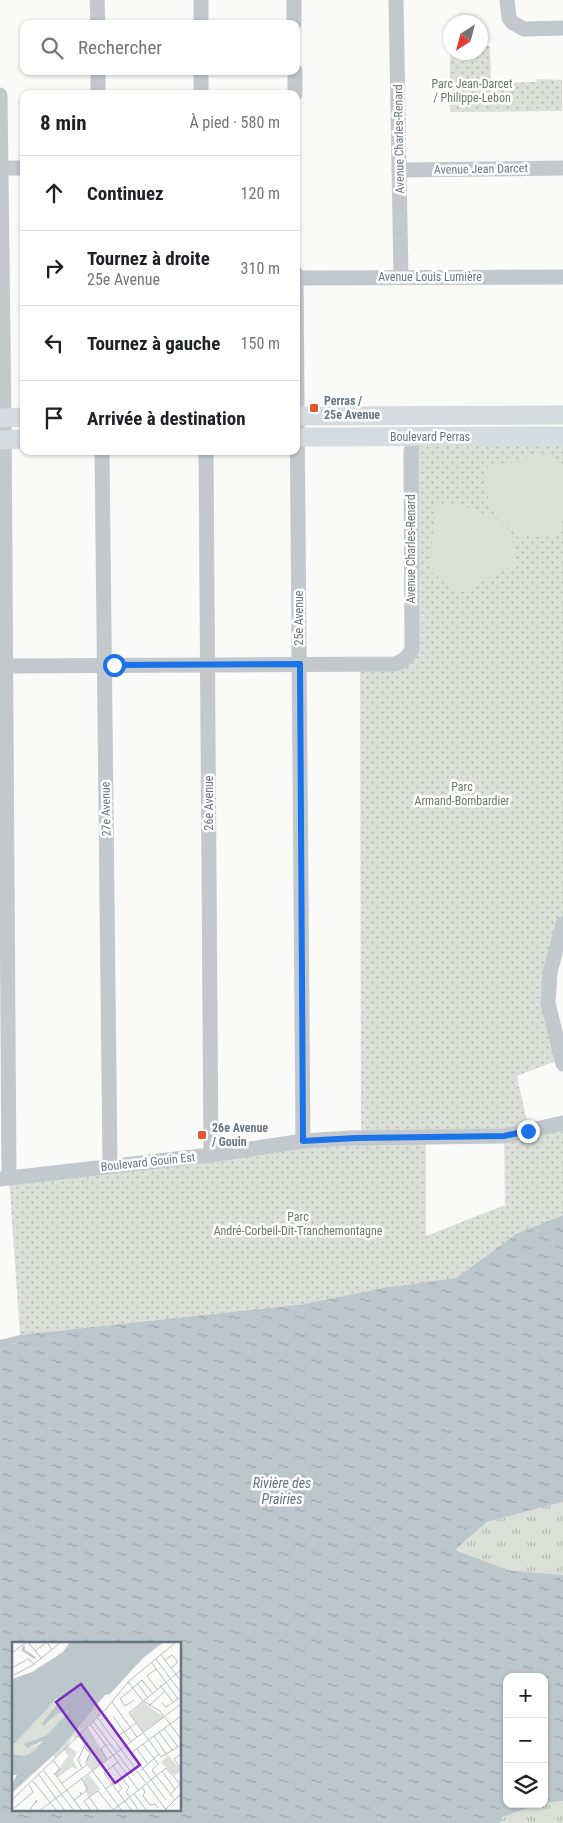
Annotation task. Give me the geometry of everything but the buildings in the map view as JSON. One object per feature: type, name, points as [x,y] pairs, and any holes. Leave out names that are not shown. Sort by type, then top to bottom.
[{"type":"main road","name":"Boulevard Perras","points":[[300,416],[563,415]]},
{"type":"main road","points":[[2,418],[20,418]]},
{"type":"main road","name":"Boulevard Perras","points":[[300,437],[563,436]]},
{"type":"main road","points":[[2,440],[20,439]]},
{"type":"street","points":[[97,0],[98,20]]},
{"type":"street","points":[[201,0],[201,20]]},
{"type":"street","points":[[294,0],[294,20]]},
{"type":"street","name":"Avenue Charles-Renard","points":[[396,0],[401,277]]},
{"type":"street","points":[[507,0],[509,18],[518,27],[524,29],[563,28]]},
{"type":"street","points":[[98,75],[98,90]]},
{"type":"street","points":[[201,75],[201,90]]},
{"type":"street","points":[[294,75],[295,90]]},
{"type":"street","points":[[0,95],[4,1178]]},
{"type":"street","points":[[0,168],[20,168]]},
{"type":"street","name":"Avenue Jean Darcet","points":[[399,170],[563,168]]},
{"type":"street","name":"Avenue Louis Lumière","points":[[300,276],[563,277]]},
{"type":"street","name":"Avenue Charles-Renard","points":[[300,664],[395,664],[406,659],[412,649],[410,452],[413,438]]},
{"type":"street","name":"27e Avenue","points":[[102,455],[110,1166]]},
{"type":"street","name":"26e Avenue","points":[[206,455],[212,1155]]},
{"type":"street","name":"25e Avenue","points":[[297,455],[303,1141]]},
{"type":"street","points":[[3,666],[300,664]]},
{"type":"street","points":[[563,924],[557,972],[548,1003],[563,1064]]},
{"type":"street","name":"Boulevard Gouin Est","points":[[4,1178],[212,1155],[303,1141],[356,1138],[504,1136],[563,1123]]},
{"type":"green space","name":"Parc Jean-Darcet / Philippe-Lebon","points":[[488,46],[490,46],[491,83],[536,82],[537,79],[562,80],[562,111],[450,112],[450,60],[488,60]]},
{"type":"green space","name":"Parc Armand-Bombardier","points":[[563,436],[563,924],[550,972],[561,1059],[517,1076],[528,1126],[563,1123],[563,1215],[516,1234],[456,1278],[305,1304],[20,1335],[9,1178],[361,1138],[360,663],[406,659],[413,438]],"holes":[[[504,1136],[505,1205],[426,1236],[426,1138]]]},
{"type":"green space","points":[[545,453],[563,469],[563,515],[560,535],[527,536],[514,532],[503,524],[495,514],[487,487],[487,469],[488,467]]},
{"type":"green space","points":[[451,505],[478,511],[493,519],[512,541],[516,552],[513,565],[460,593],[429,570],[436,507]]},
{"type":"green space","points":[[563,1502],[563,1575],[508,1570],[455,1550],[487,1522]]},
{"type":"green space","points":[[563,1801],[563,1823],[500,1823],[502,1817],[528,1808],[548,1808],[548,1803]]},
{"type":"water","name":"Rivière des Prairies","points":[[563,1215],[563,1502],[487,1522],[455,1550],[508,1570],[563,1575],[563,1801],[548,1803],[548,1673],[503,1673],[503,1808],[528,1808],[502,1817],[500,1823],[0,1823],[0,1340],[20,1335],[305,1304],[384,1288],[456,1278],[516,1234]]},
{"type":"place","name":"Perras / 25e Avenue","points":[[314,408]]},
{"type":"place","name":"26e Avenue / Gouin","points":[[202,1135]]},
{"type":"route","points":[[114,665],[300,664],[303,1141],[356,1138],[504,1136],[528,1131]]},
{"type":"park label","name":"Parc André-Corbeil-Dit-Tranchemontagne","points":[[298,1224]]}]
